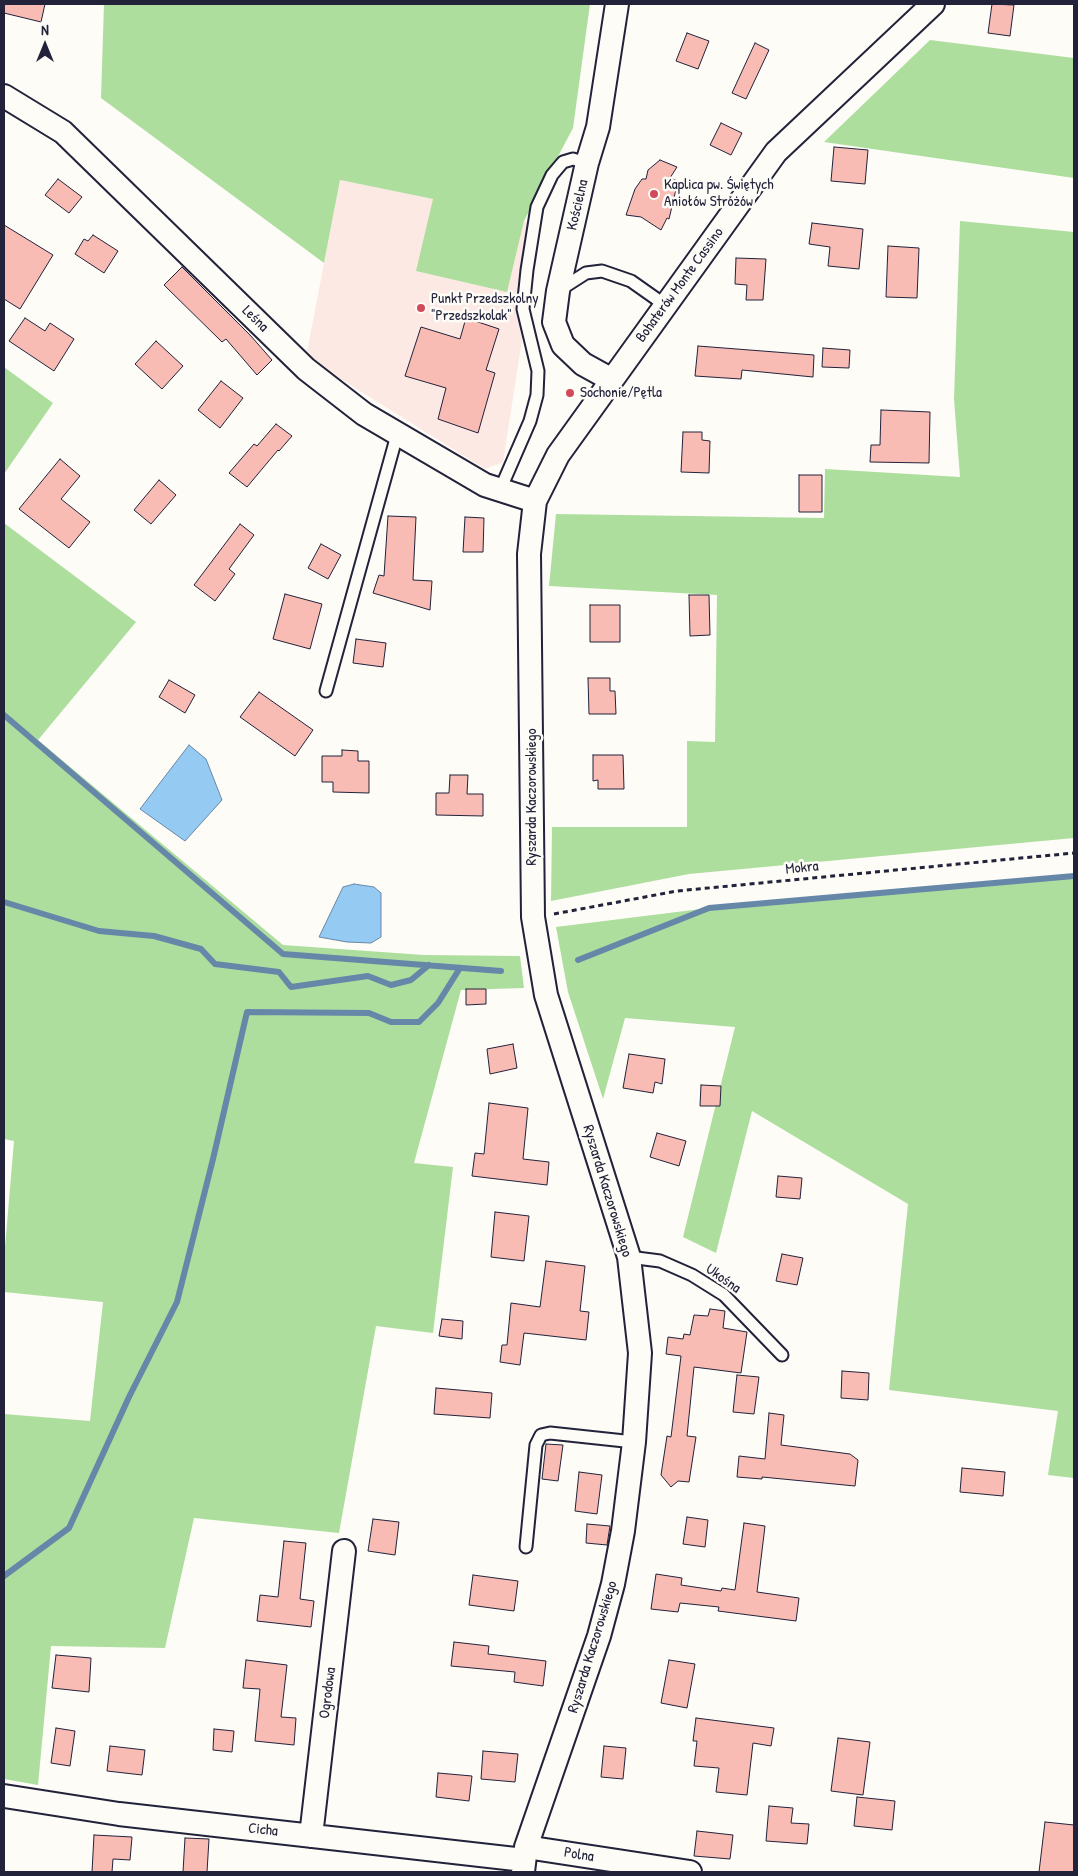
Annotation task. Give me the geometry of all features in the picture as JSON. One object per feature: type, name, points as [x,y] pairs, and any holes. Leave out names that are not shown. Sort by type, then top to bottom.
[{"type":"street","name":"Kościelna","points":[[612,380],[583,364],[559,337],[554,322],[558,291],[587,163],[598,127],[617,4]]},
{"type":"street","name":"Bohaterów Monte Cassino","points":[[535,501],[558,455],[776,152],[933,4]]},
{"type":"street","name":"Leśna","points":[[4,96],[63,132],[306,369],[364,414],[485,485],[535,501]]},
{"type":"street","name":"Ryszarda Kaczorowskiego","points":[[524,1860],[599,1636],[613,1584],[623,1531],[634,1442],[640,1352],[629,1257],[546,995],[533,918],[529,554],[535,501]]},
{"type":"street","name":"Ogrodowa","points":[[311,1836],[344,1551]]},
{"type":"street","name":"Cicha","points":[[4,1796],[119,1814],[524,1860]]},
{"type":"street","name":"Polna","points":[[524,1860],[690,1872]]},
{"type":"lane","points":[[500,490],[530,421],[537,395],[538,371],[523,309],[537,207],[552,175],[563,162],[573,159],[587,163]]},
{"type":"lane","points":[[558,291],[574,279],[586,274],[602,272],[631,282],[665,305]]},
{"type":"lane","points":[[326,691],[397,435]]},
{"type":"lane","name":"Ukośna","points":[[629,1257],[660,1261],[692,1275],[724,1295],[782,1355]]},
{"type":"lane","points":[[526,1547],[536,1445],[541,1435],[550,1433],[634,1442]]},
{"type":"path","name":"Mokra","points":[[533,918],[677,891],[1074,853]]},
{"type":"shaded area","name":"Punkt Przedszkolny \"Przedszkolak\"","points":[[340,180],[433,199],[540,225],[503,462],[485,469],[328,371],[307,352]]},
{"type":"green space","points":[[104,4],[590,4],[573,128],[524,221],[507,292],[416,271],[433,199],[340,180],[324,263],[101,98]]},
{"type":"green space","points":[[930,40],[1074,58],[1074,178],[824,142]]},
{"type":"green space","points":[[960,221],[1074,232],[1074,838],[689,874],[551,901],[552,827],[687,827],[687,741],[715,742],[717,595],[549,586],[556,514],[824,518],[825,469],[960,477],[954,399]]},
{"type":"green space","points":[[4,367],[53,403],[4,474]]},
{"type":"green space","points":[[4,523],[136,622],[38,740],[283,945],[424,955],[520,956],[524,988],[461,990],[414,1163],[453,1167],[433,1333],[376,1326],[339,1533],[194,1518],[165,1648],[51,1646],[38,1785],[4,1779],[4,1414],[90,1421],[103,1302],[4,1292],[4,1259],[14,1141],[4,1139]]},
{"type":"green space","points":[[1074,876],[1074,1478],[1048,1475],[1058,1411],[889,1390],[908,1204],[752,1111],[716,1253],[683,1237],[735,1027],[625,1018],[603,1099],[568,992],[556,927],[709,908]]},
{"type":"water","points":[[189,745],[206,759],[222,800],[185,841],[140,809]]},
{"type":"water","points":[[354,884],[374,887],[381,893],[381,937],[371,943],[347,942],[319,937],[343,887]]},
{"type":"building","points":[[4,4],[45,4],[41,22],[4,13]]},
{"type":"building","points":[[992,4],[1014,5],[1010,36],[988,33]]},
{"type":"building","points":[[687,33],[709,41],[698,69],[676,61]]},
{"type":"building","points":[[755,43],[769,50],[746,99],[732,93]]},
{"type":"building","points":[[721,123],[742,133],[731,155],[710,145]]},
{"type":"building","points":[[834,147],[868,150],[865,184],[831,181]]},
{"type":"building","name":"Kaplica pw. Świętych Aniołów Stróżów","points":[[660,160],[677,167],[670,178],[678,181],[669,219],[667,218],[661,230],[641,217],[626,215],[635,189],[642,179],[646,179],[648,170]]},
{"type":"building","points":[[58,179],[82,197],[69,213],[45,195]]},
{"type":"building","points":[[812,223],[863,229],[859,269],[828,266],[830,247],[809,244]]},
{"type":"building","points":[[4,225],[53,255],[20,309],[4,299]]},
{"type":"building","points":[[93,235],[118,251],[104,273],[75,254],[84,239],[88,241]]},
{"type":"building","points":[[888,246],[919,248],[917,298],[886,297]]},
{"type":"building","points":[[736,258],[766,259],[763,300],[746,300],[747,285],[735,284]]},
{"type":"building","points":[[182,267],[250,335],[272,360],[257,375],[226,339],[222,342],[164,285]]},
{"type":"building","points":[[25,318],[45,331],[50,323],[74,339],[54,371],[9,341]]},
{"type":"building","points":[[466,318],[499,329],[486,370],[495,373],[478,433],[438,419],[446,388],[405,376],[421,327],[460,339]]},
{"type":"building","points":[[156,341],[183,366],[162,389],[135,364]]},
{"type":"building","points":[[698,346],[814,355],[813,377],[742,370],[741,379],[695,376]]},
{"type":"building","points":[[823,348],[850,350],[849,368],[822,367]]},
{"type":"building","points":[[221,381],[243,398],[220,428],[198,410]]},
{"type":"building","points":[[881,410],[930,412],[929,463],[870,462],[871,445],[880,445]]},
{"type":"building","points":[[276,424],[292,436],[247,487],[229,473],[254,444],[257,446]]},
{"type":"building","points":[[683,432],[702,432],[702,440],[710,441],[709,473],[681,472]]},
{"type":"building","points":[[60,459],[80,476],[61,499],[90,522],[69,548],[19,509]]},
{"type":"building","points":[[799,475],[822,475],[822,512],[799,512]]},
{"type":"building","points":[[159,480],[176,495],[151,524],[134,510]]},
{"type":"building","points":[[388,516],[416,517],[413,580],[432,581],[430,610],[373,593],[379,575],[384,576]]},
{"type":"building","points":[[465,517],[484,518],[483,552],[463,552]]},
{"type":"building","points":[[240,524],[254,535],[229,569],[235,574],[215,601],[194,585]]},
{"type":"building","points":[[321,544],[341,555],[328,579],[308,568]]},
{"type":"building","points":[[285,594],[322,604],[310,649],[273,639]]},
{"type":"building","points":[[689,595],[709,595],[710,635],[690,636]]},
{"type":"building","points":[[590,605],[620,605],[620,642],[590,642]]},
{"type":"building","points":[[356,639],[386,643],[383,667],[353,663]]},
{"type":"building","points":[[588,678],[610,678],[610,691],[615,691],[616,714],[589,714]]},
{"type":"building","points":[[169,680],[195,695],[185,713],[159,697]]},
{"type":"building","points":[[259,692],[313,730],[295,756],[240,717]]},
{"type":"building","points":[[342,750],[358,751],[358,761],[369,761],[369,793],[333,792],[333,782],[322,782],[322,756],[342,756]]},
{"type":"building","points":[[593,755],[623,755],[624,789],[598,789],[598,780],[593,781]]},
{"type":"building","points":[[450,775],[468,775],[467,794],[483,794],[483,816],[436,815],[436,793],[449,793]]},
{"type":"building","points":[[466,989],[486,989],[486,1004],[466,1005]]},
{"type":"building","points":[[513,1044],[517,1068],[490,1074],[487,1049]]},
{"type":"building","points":[[629,1054],[665,1059],[662,1084],[655,1082],[653,1093],[623,1088]]},
{"type":"building","points":[[701,1085],[721,1086],[720,1106],[700,1106]]},
{"type":"building","points":[[489,1103],[528,1108],[523,1159],[549,1162],[547,1185],[472,1176],[475,1153],[484,1154]]},
{"type":"building","points":[[657,1133],[686,1141],[679,1166],[650,1157]]},
{"type":"building","points":[[778,1176],[802,1178],[800,1199],[776,1197]]},
{"type":"building","points":[[495,1212],[529,1216],[524,1261],[491,1257]]},
{"type":"building","points":[[782,1254],[803,1258],[797,1285],[776,1281]]},
{"type":"building","points":[[546,1261],[585,1266],[580,1311],[589,1312],[586,1340],[524,1333],[520,1365],[500,1362],[502,1345],[507,1345],[511,1303],[540,1307]]},
{"type":"building","points":[[710,1309],[725,1311],[723,1328],[747,1332],[741,1373],[694,1367],[687,1436],[696,1437],[689,1482],[678,1481],[671,1487],[661,1475],[667,1436],[671,1437],[681,1356],[666,1354],[668,1337],[683,1339],[684,1334],[690,1335],[694,1315],[708,1316]]},
{"type":"building","points":[[442,1319],[463,1321],[462,1339],[439,1336]]},
{"type":"building","points":[[842,1371],[869,1373],[868,1400],[841,1398]]},
{"type":"building","points":[[737,1375],[759,1377],[754,1414],[733,1412]]},
{"type":"building","points":[[436,1388],[492,1393],[490,1418],[434,1414]]},
{"type":"building","points":[[769,1413],[784,1415],[781,1445],[850,1454],[858,1460],[855,1486],[762,1477],[762,1479],[737,1477],[739,1456],[765,1459]]},
{"type":"building","points":[[546,1444],[563,1445],[558,1481],[542,1479]]},
{"type":"building","points":[[962,1468],[1005,1472],[1003,1496],[960,1492]]},
{"type":"building","points":[[579,1472],[602,1475],[597,1514],[575,1511]]},
{"type":"building","points":[[687,1517],[708,1520],[705,1547],[683,1544]]},
{"type":"building","points":[[373,1519],[399,1522],[395,1555],[368,1551]]},
{"type":"building","points":[[744,1523],[765,1526],[757,1592],[799,1598],[796,1621],[718,1611],[719,1607],[680,1603],[678,1612],[651,1609],[656,1574],[682,1578],[681,1585],[721,1591],[722,1588],[735,1590]]},
{"type":"building","points":[[587,1524],[610,1526],[607,1545],[586,1543]]},
{"type":"building","points":[[284,1541],[306,1543],[300,1599],[314,1601],[311,1627],[257,1621],[260,1595],[278,1597]]},
{"type":"building","points":[[473,1575],[518,1581],[514,1611],[469,1605]]},
{"type":"building","points":[[454,1642],[489,1646],[488,1654],[546,1661],[543,1686],[514,1682],[515,1672],[451,1666]]},
{"type":"building","points":[[56,1655],[91,1658],[89,1692],[52,1688]]},
{"type":"building","points":[[246,1660],[287,1665],[281,1717],[296,1718],[294,1745],[255,1741],[260,1689],[243,1688]]},
{"type":"building","points":[[669,1660],[695,1664],[687,1708],[661,1703]]},
{"type":"building","points":[[696,1718],[774,1728],[771,1746],[753,1743],[747,1795],[716,1792],[719,1768],[694,1766],[697,1741],[693,1741]]},
{"type":"building","points":[[56,1728],[75,1731],[70,1766],[51,1763]]},
{"type":"building","points":[[214,1729],[234,1731],[232,1752],[213,1750]]},
{"type":"building","points":[[838,1738],[870,1742],[863,1795],[831,1791]]},
{"type":"building","points":[[110,1746],[145,1750],[142,1775],[107,1771]]},
{"type":"building","points":[[604,1746],[626,1748],[623,1779],[601,1777]]},
{"type":"building","points":[[483,1751],[518,1754],[515,1782],[481,1779]]},
{"type":"building","points":[[438,1773],[472,1776],[469,1801],[436,1797]]},
{"type":"building","points":[[857,1797],[895,1801],[892,1830],[854,1826]]},
{"type":"building","points":[[769,1806],[793,1808],[791,1823],[809,1824],[807,1844],[766,1841]]},
{"type":"building","points":[[1045,1822],[1074,1825],[1074,1872],[1039,1872]]},
{"type":"building","points":[[697,1831],[733,1835],[730,1859],[694,1856]]},
{"type":"building","points":[[94,1835],[132,1837],[130,1860],[113,1859],[112,1872],[92,1872]]},
{"type":"building","points":[[185,1838],[209,1839],[207,1872],[183,1872]]},
{"type":"waterway","points":[[4,715],[283,954],[501,971]]},
{"type":"waterway","points":[[578,960],[709,908],[1074,876]]},
{"type":"waterway","points":[[4,902],[99,931],[154,936],[201,949],[215,964],[279,972],[291,987],[368,976],[391,985],[411,980],[429,965]]},
{"type":"waterway","points":[[4,1576],[69,1528],[129,1397],[177,1302],[247,1012],[369,1013],[391,1022],[419,1022],[438,1003],[460,968]]},
{"type":"place","name":"Kaplica pw. Świętych Aniołów Stróżów","points":[[654,194]]},
{"type":"place","name":"Punkt Przedszkolny \"Przedszkolak\"","points":[[421,308]]},
{"type":"place","name":"Sochonie/Pętla","points":[[570,393]]}]
